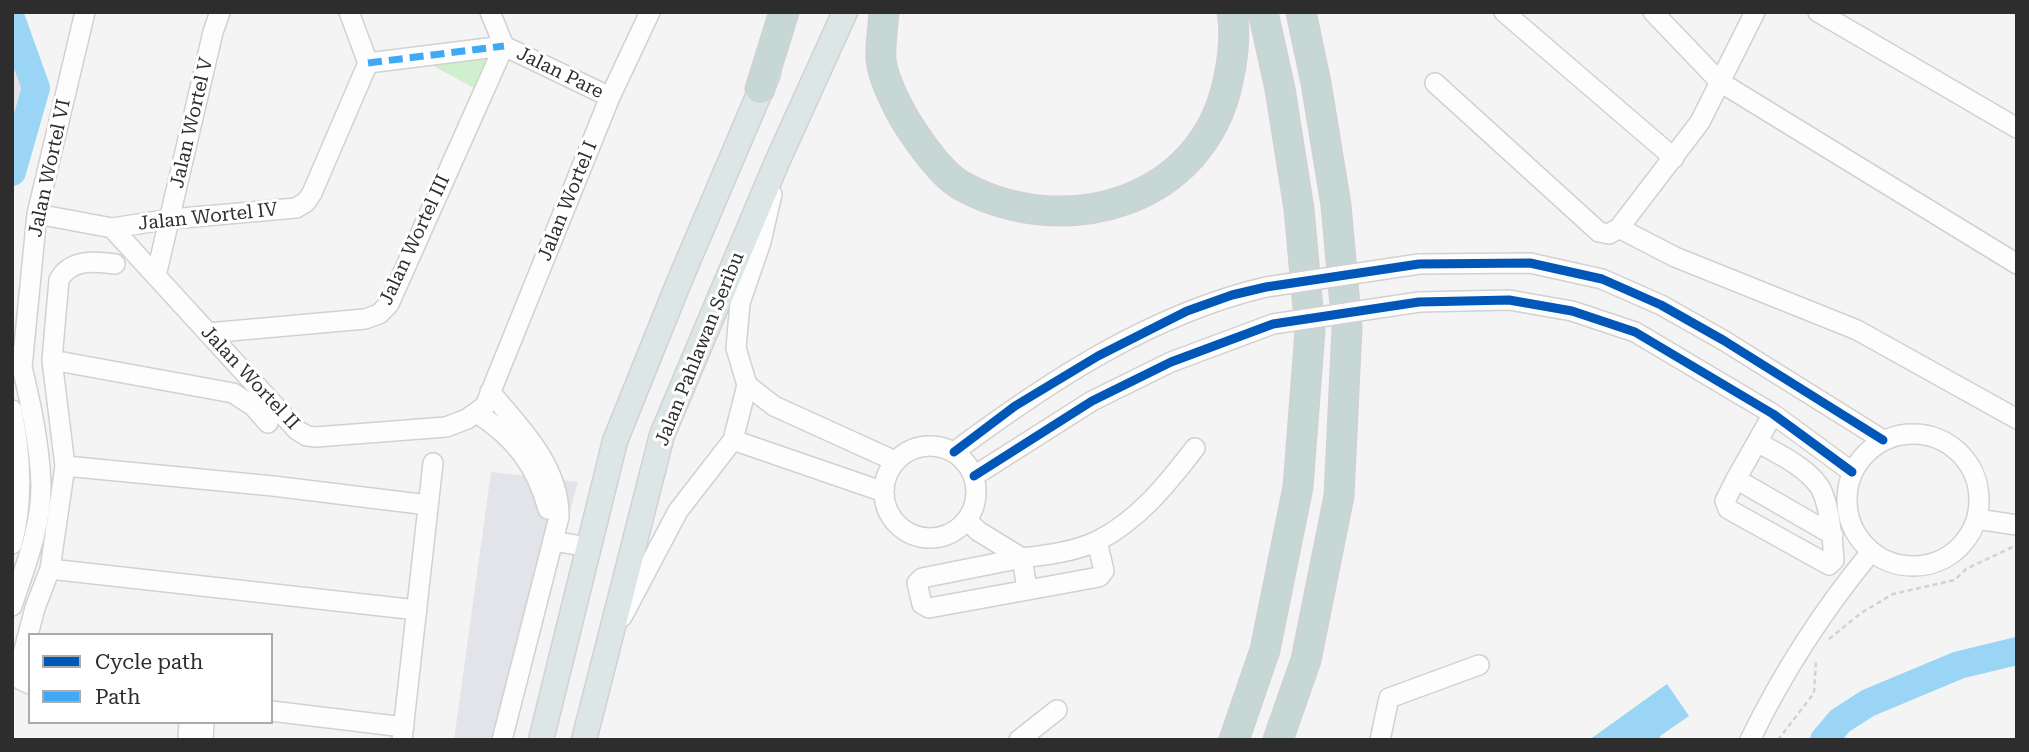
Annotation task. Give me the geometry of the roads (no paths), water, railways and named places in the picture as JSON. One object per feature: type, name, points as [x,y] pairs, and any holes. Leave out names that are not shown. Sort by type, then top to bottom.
[{"type":"highway","points":[[760,89],[785,12]]},
{"type":"highway","points":[[884,12],[881,62],[900,114],[927,154],[960,185],[1007,205],[1050,212],[1097,209],[1139,195],[1179,168],[1208,135],[1224,99],[1233,56],[1232,12]]},
{"type":"highway","points":[[1234,740],[1265,650],[1298,487],[1310,331],[1299,209],[1280,89],[1263,12]]},
{"type":"highway","points":[[1278,740],[1306,660],[1339,496],[1347,328],[1336,205],[1301,12]]},
{"type":"main road","points":[[541,740],[615,441],[760,89],[796,12]]},
{"type":"main road","name":"Jalan Pahlawan Seribu","points":[[584,740],[662,435],[777,162],[845,12]]},
{"type":"street","name":"Jalan Wortel VI","points":[[22,367],[37,214],[85,12]]},
{"type":"street","name":"Jalan Wortel V","points":[[156,276],[220,12]]},
{"type":"street","points":[[349,12],[368,63],[504,46]]},
{"type":"street","name":"Jalan Pare","points":[[490,12],[504,46],[610,97]]},
{"type":"street","name":"Jalan Wortel I","points":[[490,392],[610,97],[650,12]]},
{"type":"street","points":[[1504,12],[1674,158]]},
{"type":"street","points":[[1653,12],[1720,82],[2016,262]]},
{"type":"street","points":[[1435,83],[1599,232],[1609,234],[1619,228],[1700,122],[1755,12]]},
{"type":"street","points":[[1818,12],[2017,128]]},
{"type":"street","name":"Jalan Wortel III","points":[[208,333],[365,319],[379,314],[389,304],[504,46]]},
{"type":"street","name":"Jalan Wortel IV","points":[[112,228],[171,219],[296,208],[306,202],[368,63]]},
{"type":"street","points":[[605,651],[678,511],[733,440],[747,385],[736,348],[740,303],[761,242],[777,162]]},
{"type":"street","points":[[37,214],[112,228]]},
{"type":"street","name":"Jalan Wortel II","points":[[112,228],[297,430],[307,436],[446,427],[477,413]]},
{"type":"street","points":[[1619,228],[1675,257],[1857,330],[2017,419]]},
{"type":"street","points":[[28,633],[50,569],[65,466],[52,360],[59,281],[64,271],[78,263],[115,264]]},
{"type":"street","points":[[954,452],[1015,406],[1098,356],[1187,312],[1232,295],[1266,287],[1419,264],[1530,263],[1602,279],[1682,316],[1883,440]]},
{"type":"street","points":[[974,476],[1092,401],[1171,362],[1273,324],[1419,302],[1509,300],[1572,311],[1635,332],[1773,414],[1852,472]]},
{"type":"street","points":[[12,333],[36,436],[41,487],[22,550],[12,606]]},
{"type":"street","points":[[52,360],[233,393],[253,405],[268,423]]},
{"type":"street","points":[[747,385],[774,406],[895,461]]},
{"type":"street","points":[[490,392],[485,406],[477,413],[493,423],[525,454],[544,493],[553,541]]},
{"type":"street","points":[[490,392],[532,442],[552,478],[560,500],[559,517],[502,740]]},
{"type":"street","points":[[12,410],[21,478],[20,512],[12,544]]},
{"type":"street","points":[[1757,442],[1812,477],[1821,488],[1833,536],[1834,560],[1829,565],[1728,509],[1725,501],[1736,479],[1757,442],[1773,414]]},
{"type":"street","points":[[1905,434],[1926,435],[1947,443],[1963,457],[1975,476],[1979,497],[1977,519],[1968,539],[1952,555],[1933,564],[1911,567],[1889,563],[1871,552],[1856,535],[1848,515],[1847,493],[1852,472],[1865,453],[1883,440],[1905,434]]},
{"type":"street","points":[[733,440],[884,492]]},
{"type":"street","points":[[923,446],[939,446],[954,452],[966,462],[974,476],[977,492],[968,521],[946,535],[923,538],[907,532],[895,522],[887,508],[884,492],[889,470],[895,461],[908,451],[923,446]]},
{"type":"street","points":[[1097,541],[1104,571],[1099,577],[929,608],[922,604],[917,583],[922,578],[1073,550],[1097,541],[1135,516],[1172,478],[1195,448]]},
{"type":"street","points":[[273,711],[403,733],[433,463]]},
{"type":"street","points":[[65,466],[273,486],[428,505]]},
{"type":"street","points":[[1736,479],[1833,536]]},
{"type":"street","points":[[1977,519],[2017,525]]},
{"type":"street","points":[[968,521],[978,531],[1022,558],[1027,589]]},
{"type":"street","points":[[553,541],[588,547]]},
{"type":"street","points":[[1750,740],[1777,686],[1802,645],[1871,552]]},
{"type":"street","points":[[50,569],[417,610]]},
{"type":"street","points":[[28,635],[18,673],[21,680],[28,683]]},
{"type":"street","points":[[1380,740],[1389,698],[1479,665]]},
{"type":"street","points":[[1019,740],[1058,710]]},
{"type":"water","points":[[1667,684],[1689,716],[1660,736],[1661,740],[1589,740]]},
{"type":"waterway","points":[[12,21],[36,88],[12,172]]},
{"type":"waterway","points":[[1824,740],[1840,721],[1868,703],[1959,665],[2017,651]]}]
